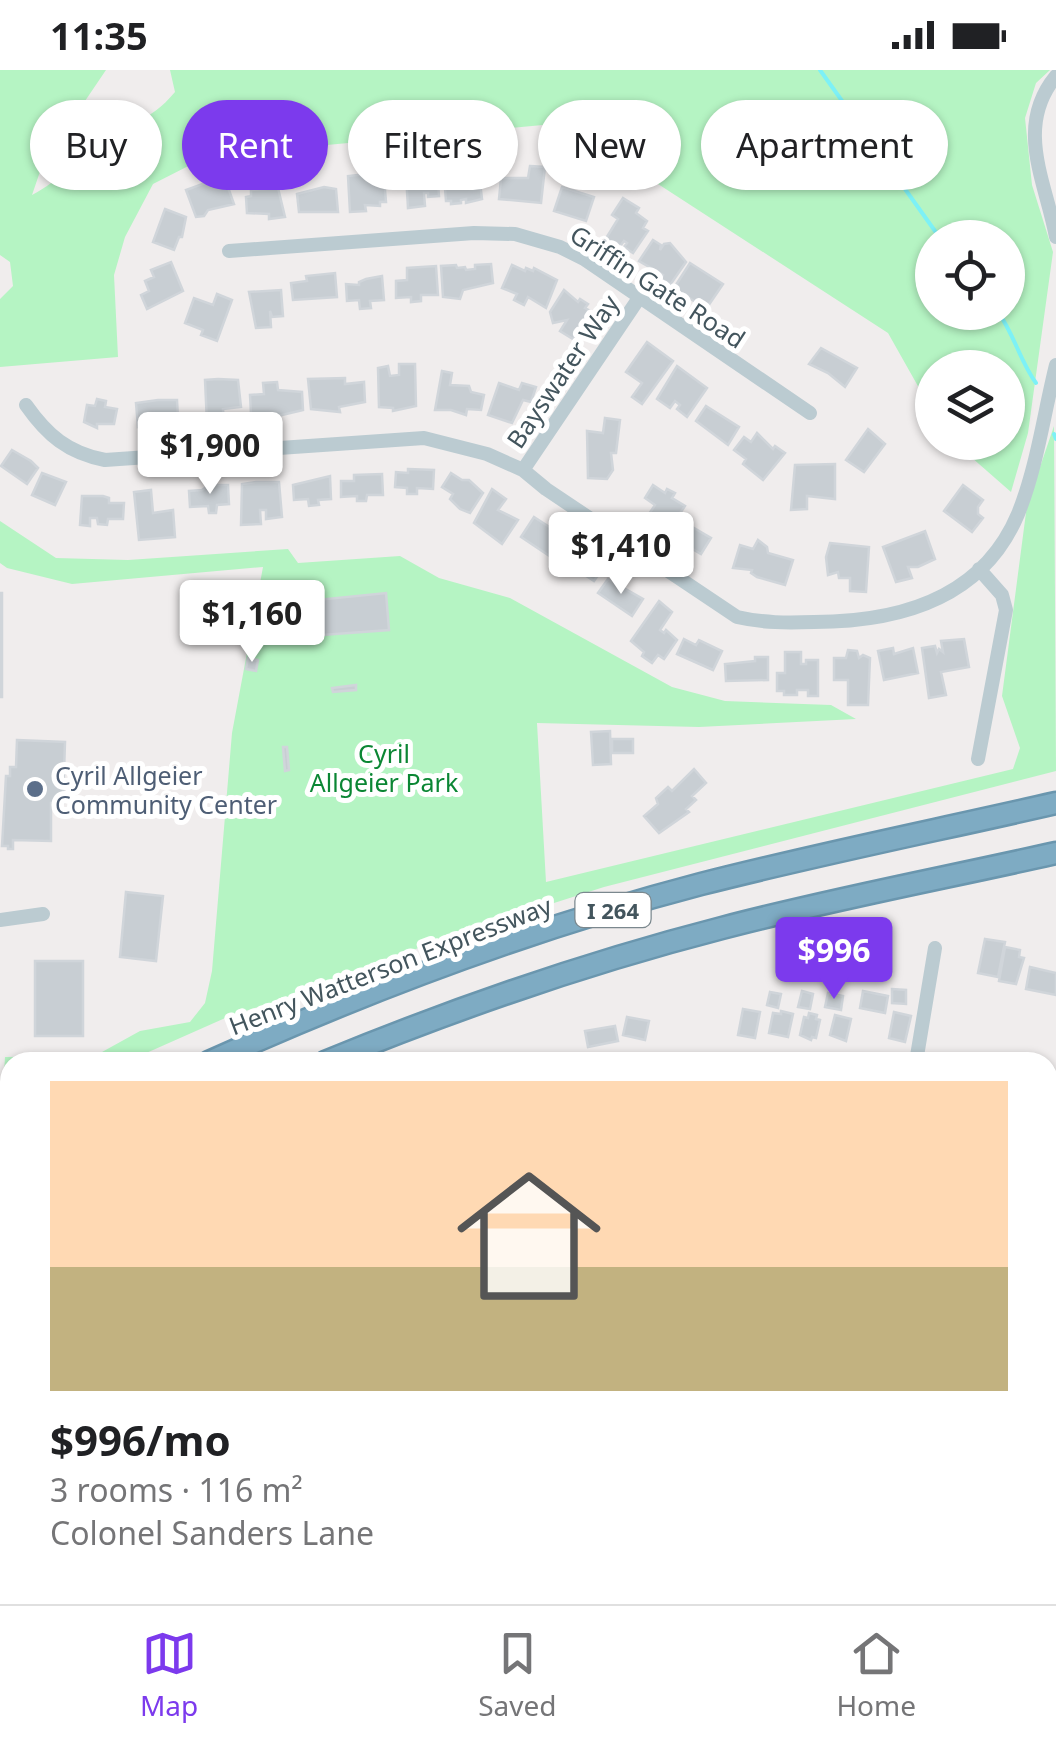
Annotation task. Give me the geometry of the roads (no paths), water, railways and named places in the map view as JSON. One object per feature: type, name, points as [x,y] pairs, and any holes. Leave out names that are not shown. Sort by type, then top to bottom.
[{"type":"highway","name":"Henry Watterson Expressway","points":[[234,1052],[394,984],[617,908],[702,884],[1056,803]]},
{"type":"highway","name":"I 264","points":[[350,1052],[429,1020],[649,948],[802,908],[1056,853]]},
{"type":"street","points":[[1056,76],[1040,100],[1034,139],[1056,238]]},
{"type":"street","name":"Griffin Gate Road","points":[[228,251],[474,232],[515,234],[560,247],[584,259],[810,413]]},
{"type":"street","name":"Bayswater Way","points":[[523,470],[639,298]]},
{"type":"street","points":[[26,405],[54,439],[69,450],[105,460],[424,438],[465,446],[523,470],[728,612],[756,622],[851,622],[890,617],[932,602],[979,570],[995,551],[1017,515],[1056,364]]},
{"type":"street","points":[[978,760],[1006,610],[1002,595],[979,570]]},
{"type":"street","points":[[0,920],[43,914]]},
{"type":"street","points":[[918,1052],[936,948]]},
{"type":"waterway","points":[[820,70],[927,220]]},
{"type":"waterway","points":[[1008,330],[1036,383]]},
{"type":"waterway","points":[[1054,434],[1056,439]]},
{"type":"place","name":"Cyril Allgeier Community Center","points":[[35,789]]},
{"type":"park label","name":"Cyril Allgeier Park","points":[[384,768]]}]
